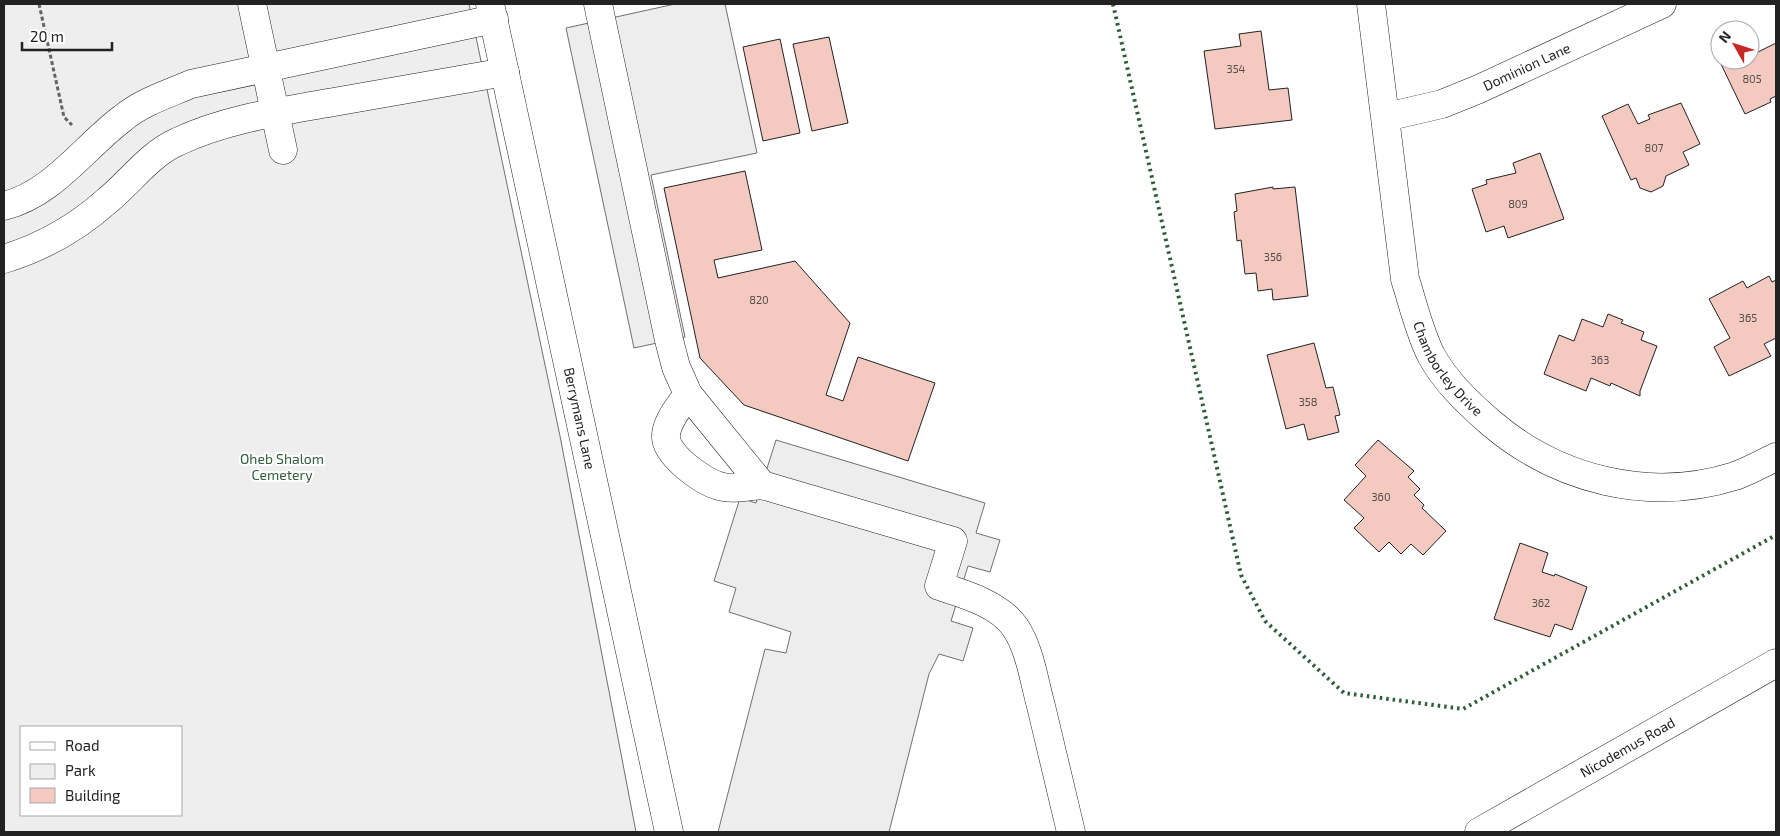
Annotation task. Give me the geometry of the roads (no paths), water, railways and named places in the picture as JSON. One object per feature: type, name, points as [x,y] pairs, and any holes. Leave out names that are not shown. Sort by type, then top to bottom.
[{"type":"street","points":[[252,4],[282,150]]},
{"type":"street","points":[[598,4],[676,367],[688,394],[762,486]]},
{"type":"street","name":"Chamborley Drive","points":[[1371,4],[1406,279],[1418,322],[1431,355],[1453,388],[1512,441],[1540,458],[1573,472],[1615,484],[1655,489],[1696,485],[1736,476],[1776,457]]},
{"type":"street","name":"Dominion Lane","points":[[1386,117],[1442,104],[1662,4]]},
{"type":"street","points":[[4,206],[41,188],[71,166],[124,117],[149,102],[191,84],[492,11]]},
{"type":"street","name":"Berrymans Lane","points":[[492,11],[669,832]]},
{"type":"street","points":[[4,259],[26,252],[71,229],[108,201],[156,155],[176,142],[205,130],[275,112],[505,72]]},
{"type":"street","points":[[688,394],[668,423],[665,436],[673,454],[704,480],[720,487],[762,486],[953,541],[939,586],[970,596],[996,610],[1014,626],[1032,668],[1071,832]]},
{"type":"street","name":"Nicodemus Road","points":[[1479,832],[1776,663]]},
{"type":"park label","name":"Oheb Shalom Cemetery","points":[[282,468]]}]
